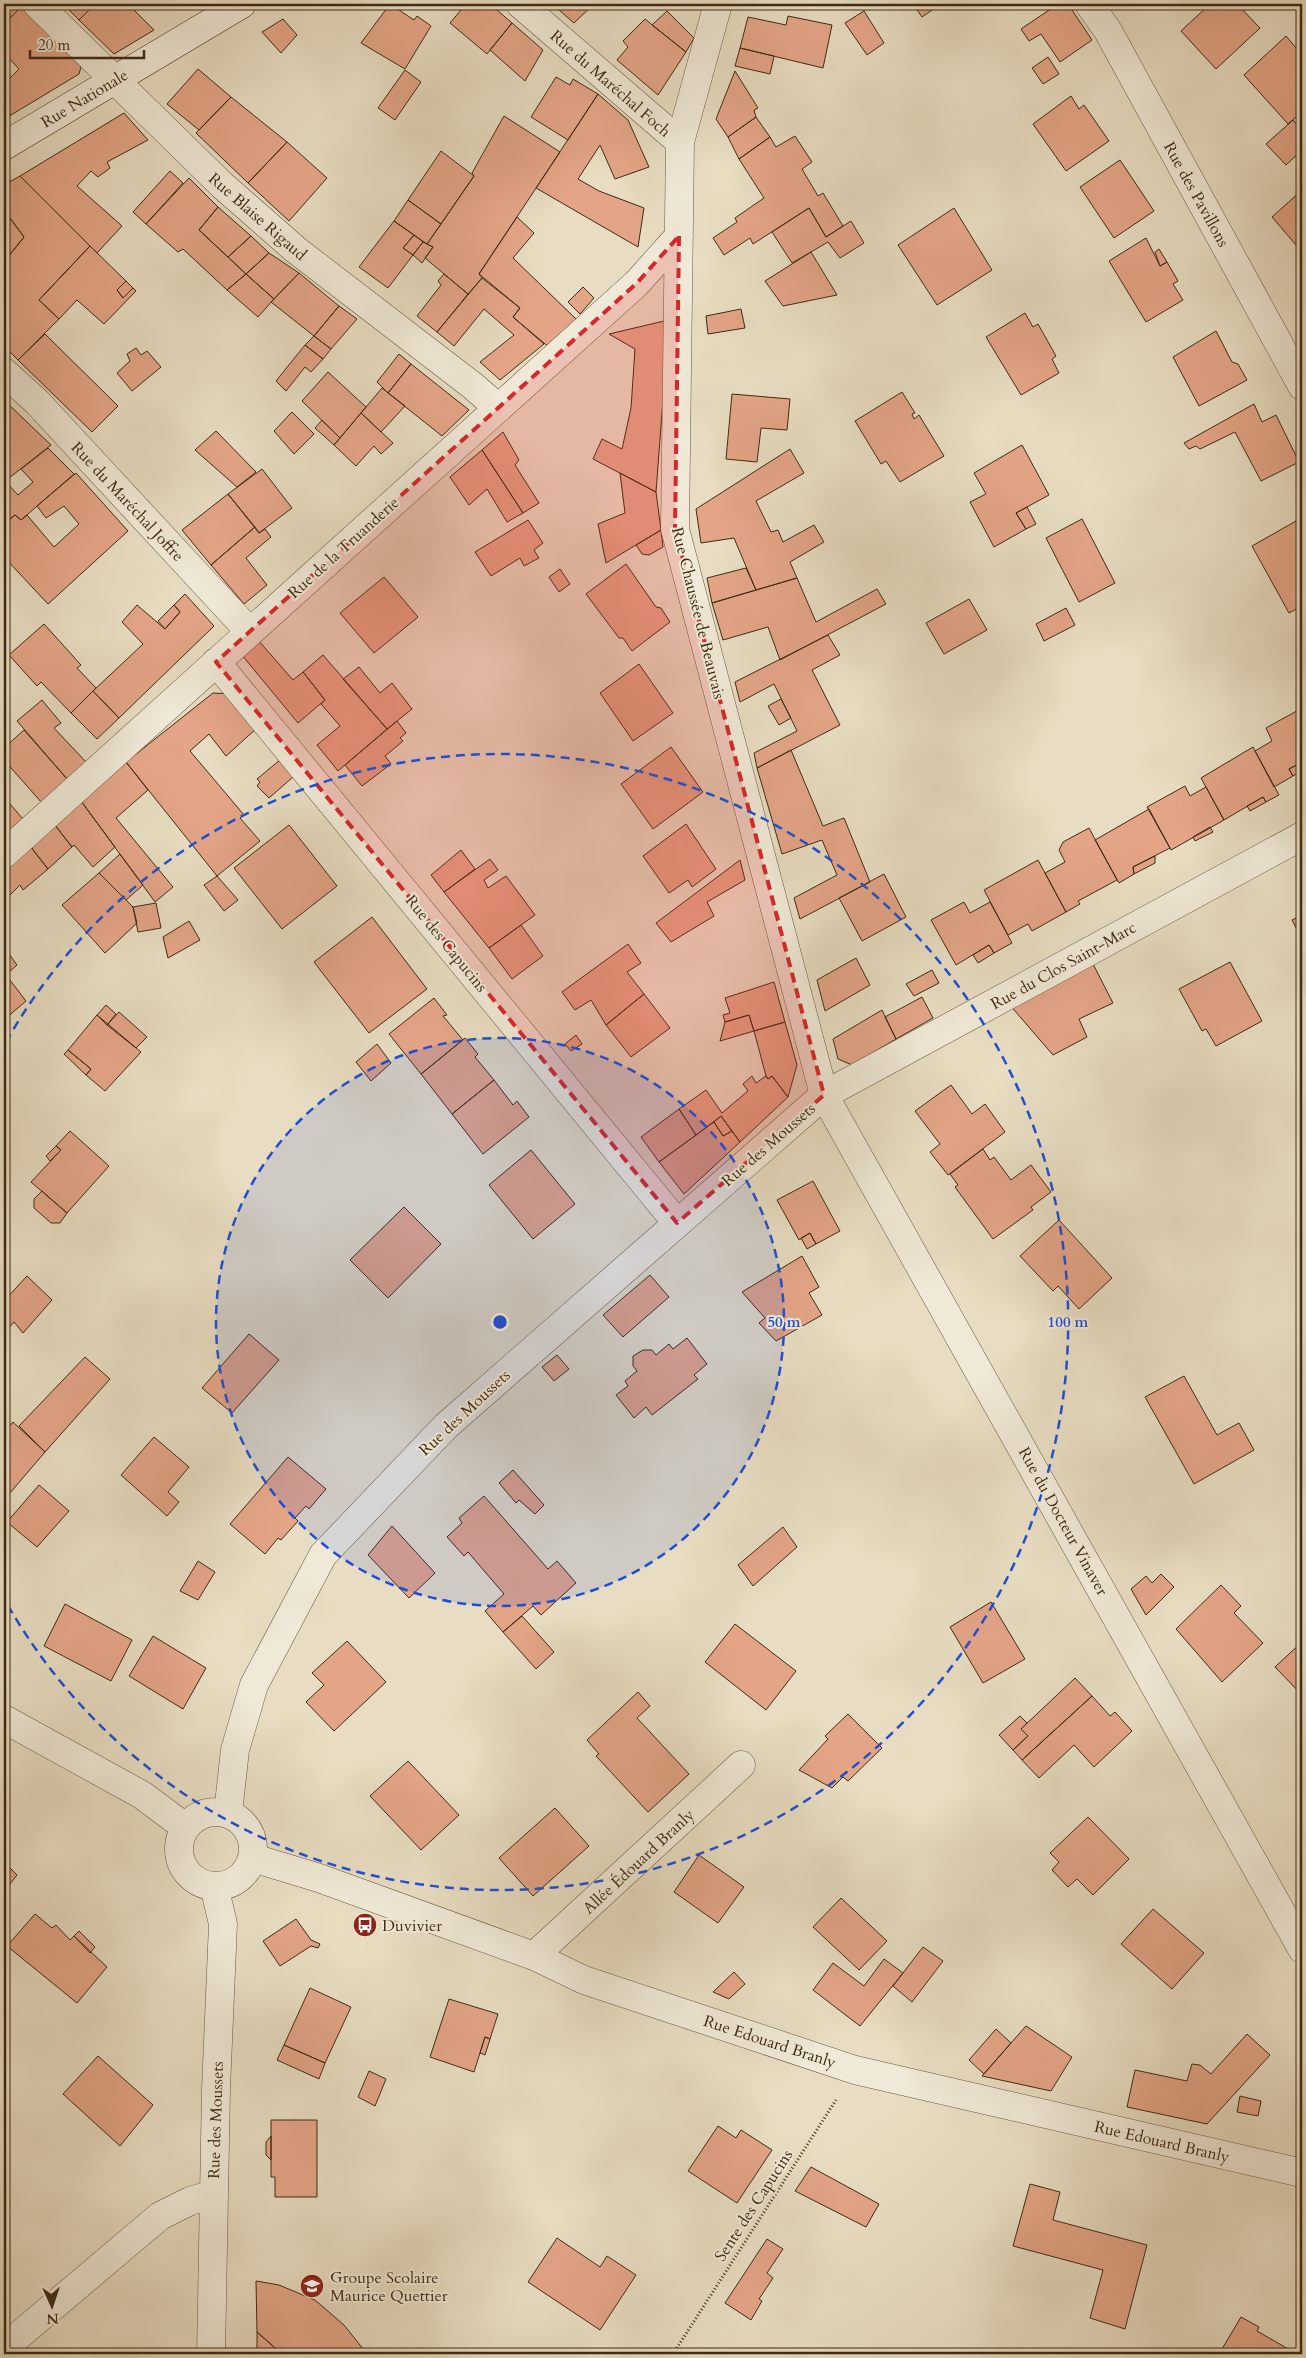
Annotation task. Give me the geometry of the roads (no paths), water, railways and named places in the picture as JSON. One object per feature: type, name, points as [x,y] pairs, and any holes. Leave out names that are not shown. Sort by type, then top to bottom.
[{"type":"street","name":"Rue Blaise Rigaud","points":[[37,4],[222,185],[296,250],[466,380],[497,407]]},
{"type":"street","name":"Rue Nationale","points":[[4,146],[242,4]]},
{"type":"street","name":"Rue du Maréchal Foch","points":[[520,4],[680,142]]},
{"type":"street","name":"Rue Chaussée de Beauvais","points":[[718,4],[680,142],[675,529],[824,1095]]},
{"type":"street","name":"Rue des Pavillons","points":[[1089,4],[1108,31],[1302,386]]},
{"type":"street","name":"Rue de la Truanderie","points":[[4,854],[497,407],[637,283],[679,236]]},
{"type":"street","name":"Rue du Maréchal Joffre","points":[[4,372],[37,402],[250,632]]},
{"type":"street","name":"Rue des Capucins","points":[[216,662],[677,1223]]},
{"type":"street","name":"Rue du Clos Saint-Marc","points":[[824,1095],[1302,836]]},
{"type":"street","name":"Rue des Moussets","points":[[228,1813],[235,1750],[254,1685],[323,1555],[446,1426],[824,1095]]},
{"type":"street","name":"Rue du Docteur Vinaver","points":[[824,1095],[1302,1949]]},
{"type":"street","points":[[4,1719],[142,1796],[185,1827]]},
{"type":"street","name":"Allée Édouard Branly","points":[[534,1956],[741,1765]]},
{"type":"street","points":[[212,1812],[228,1813],[240,1820],[249,1831],[254,1844],[252,1858],[247,1870],[238,1879],[227,1884],[214,1886],[199,1882],[187,1872],[180,1858],[179,1842],[185,1827],[197,1817],[212,1812]]},
{"type":"street","name":"Rue Edouard Branly","points":[[252,1858],[319,1878],[534,1956],[584,1980],[855,2070],[1302,2173]]},
{"type":"street","name":"Rue des Moussets","points":[[211,2354],[214,2282],[213,2194],[223,1924],[214,1886]]},
{"type":"street","points":[[4,2348],[160,2216],[190,2201],[213,2194]]},
{"type":"place","name":"Duvivier","points":[[365,1925]]},
{"type":"place","name":"Groupe Scolaire Maurice Quettier","points":[[312,2286]]}]
